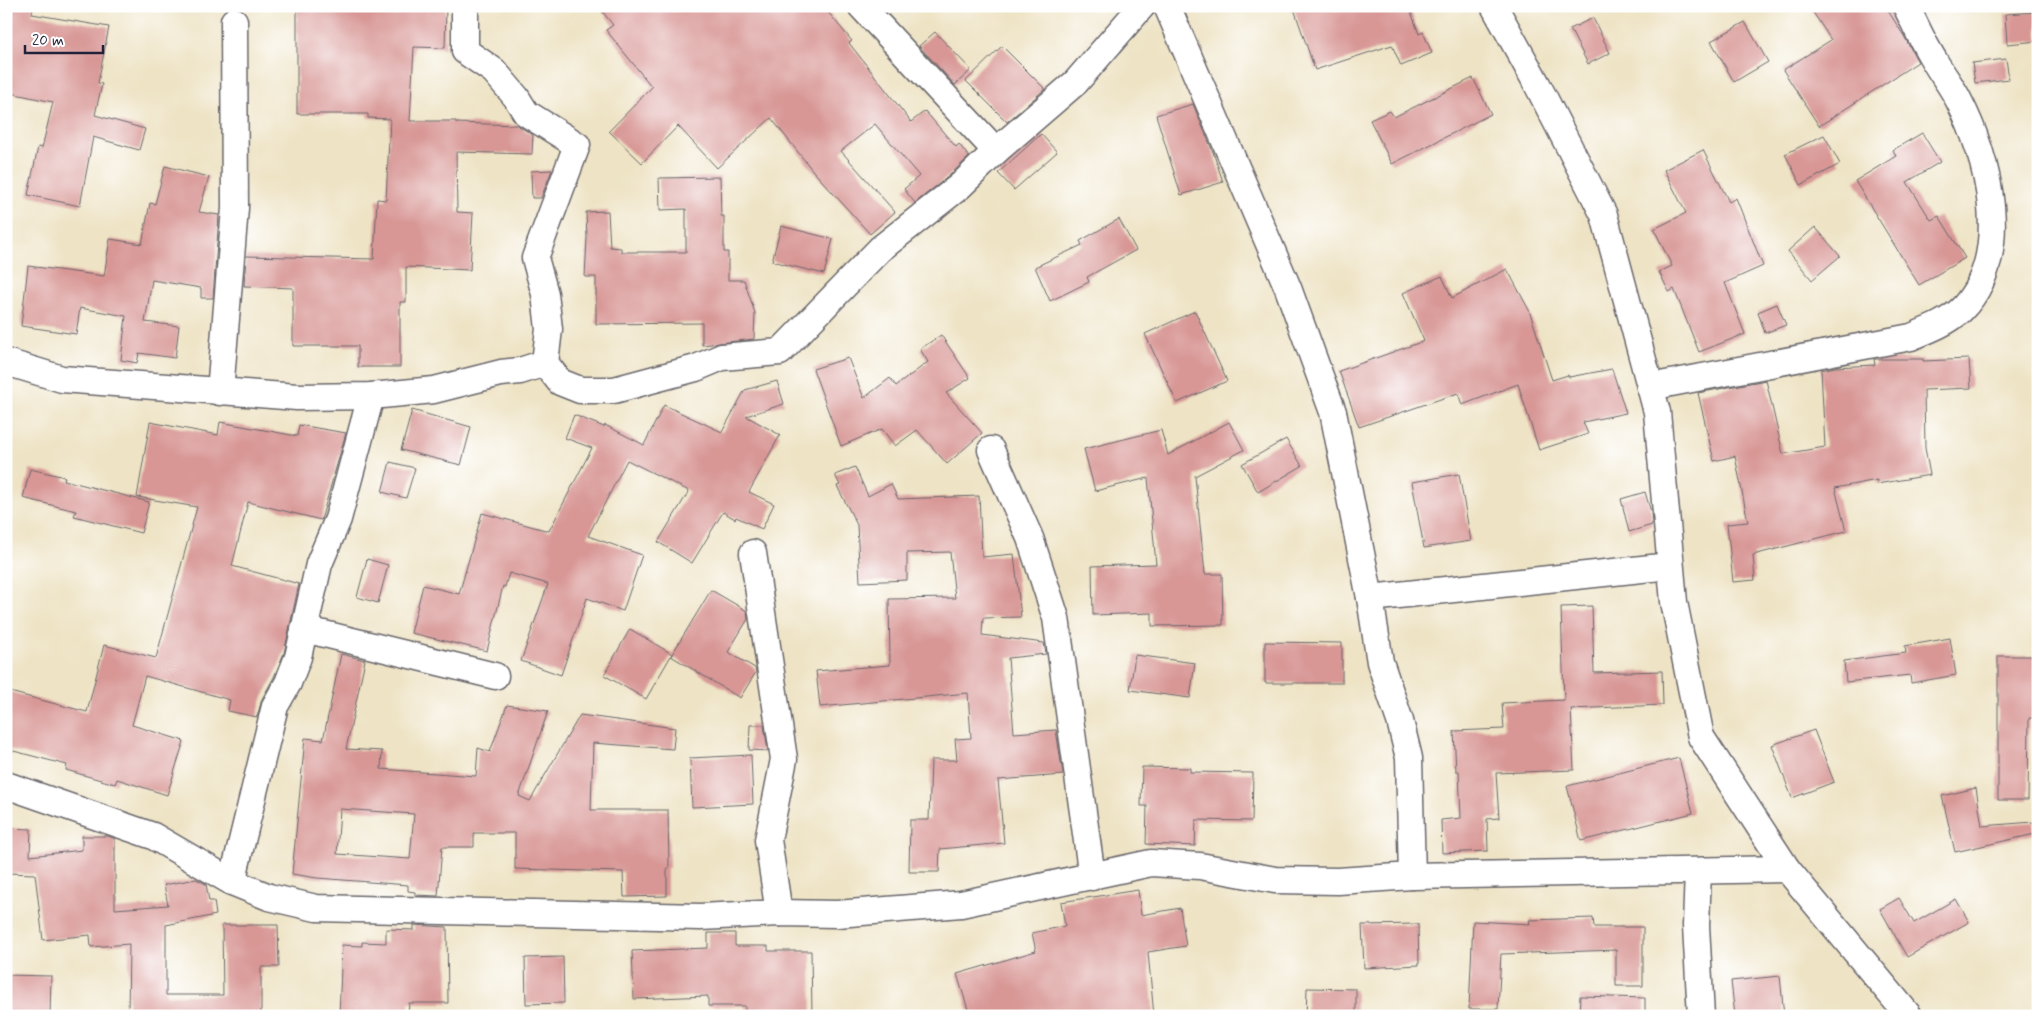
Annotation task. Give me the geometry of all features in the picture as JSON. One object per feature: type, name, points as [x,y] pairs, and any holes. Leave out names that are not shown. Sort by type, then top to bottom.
[{"type":"street","points":[[465,6],[465,51],[494,71],[516,97],[526,113],[577,145],[535,258],[545,294],[548,329],[545,363],[560,382],[580,390],[614,390],[696,368],[722,357],[780,352],[880,248],[960,186],[1076,82],[1142,6]]},
{"type":"street","points":[[861,6],[996,152]]},
{"type":"street","points":[[1167,6],[1288,288],[1333,412],[1370,598],[1380,662],[1400,721],[1409,758],[1412,876]]},
{"type":"street","points":[[1494,6],[1537,84],[1604,215],[1657,412],[1674,602],[1702,737],[1787,869],[1909,1016]]},
{"type":"street","points":[[1650,387],[1911,336],[1934,328],[1960,310],[1977,287],[1988,260],[1992,234],[1992,207],[1985,173],[1958,99],[1933,59],[1906,6]]},
{"type":"street","points":[[220,392],[235,208],[234,21]]},
{"type":"street","points":[[6,362],[62,379],[297,397],[371,396],[434,390],[501,373],[520,371],[545,363]]},
{"type":"street","points":[[232,882],[275,706],[298,658],[319,564],[338,519],[371,396]]},
{"type":"street","points":[[991,450],[1030,538],[1056,618],[1092,877]]},
{"type":"street","points":[[752,553],[784,759],[768,840],[779,913]]},
{"type":"street","points":[[1370,598],[1670,566]]},
{"type":"street","points":[[304,629],[496,676]]},
{"type":"street","points":[[6,785],[153,836],[232,882],[269,897],[316,908],[700,917],[779,913],[837,914],[961,904],[1151,863],[1200,866],[1275,880],[1338,881],[1412,876],[1787,869]]},
{"type":"street","points":[[1698,870],[1696,926],[1701,1016]]},
{"type":"building","points":[[6,6],[33,6],[32,14],[109,27],[98,83],[102,84],[95,115],[145,129],[139,150],[93,137],[80,206],[28,195],[38,147],[42,148],[53,102],[6,92]]},
{"type":"building","points":[[297,6],[446,7],[445,48],[414,47],[410,121],[456,121],[456,123],[517,125],[533,135],[532,154],[456,152],[457,212],[473,213],[470,270],[406,267],[406,302],[400,302],[400,367],[358,367],[358,346],[293,346],[293,288],[244,286],[246,256],[374,259],[377,199],[386,200],[390,119],[368,118],[368,114],[297,114]]},
{"type":"building","points":[[598,6],[823,6],[852,41],[849,43],[911,122],[925,111],[956,147],[959,144],[969,157],[915,203],[904,189],[919,176],[875,124],[841,151],[895,212],[870,234],[813,171],[771,118],[717,168],[678,126],[642,163],[609,131],[652,87],[606,30],[613,25]]},
{"type":"building","points":[[1293,6],[1409,6],[1419,34],[1423,32],[1432,53],[1401,66],[1392,45],[1315,70]]},
{"type":"building","points":[[1809,6],[1885,6],[1918,62],[1819,126],[1783,70],[1831,40]]},
{"type":"building","points":[[2038,12],[2038,41],[2007,44],[2005,14]]},
{"type":"building","points":[[1593,18],[1610,53],[1588,64],[1570,29]]},
{"type":"building","points":[[1745,22],[1768,62],[1734,82],[1711,41]]},
{"type":"building","points":[[935,32],[971,70],[955,85],[919,46]]},
{"type":"building","points":[[1002,46],[1045,89],[1007,122],[966,81]]},
{"type":"building","points":[[2006,59],[2009,79],[1975,83],[1972,63]]},
{"type":"building","points":[[1473,78],[1491,114],[1392,164],[1370,120],[1390,111],[1394,117]]},
{"type":"building","points":[[1193,104],[1223,182],[1181,195],[1156,115]]},
{"type":"building","points":[[1922,133],[1940,162],[1907,182],[1931,220],[1939,216],[1965,258],[1919,285],[1855,181],[1896,156],[1893,150]]},
{"type":"building","points":[[1041,134],[1057,152],[1014,190],[998,173]]},
{"type":"building","points":[[1824,135],[1840,164],[1801,185],[1785,154]]},
{"type":"building","points":[[1703,150],[1729,202],[1736,198],[1763,266],[1725,283],[1745,334],[1699,352],[1674,289],[1669,292],[1659,272],[1672,266],[1654,229],[1686,213],[1664,170]]},
{"type":"building","points":[[165,166],[209,177],[199,212],[219,215],[213,298],[201,298],[201,288],[152,280],[145,322],[179,326],[175,358],[139,353],[137,363],[121,360],[126,316],[80,308],[76,334],[21,326],[28,266],[104,276],[110,239],[142,244],[150,203],[155,204]]},
{"type":"building","points":[[552,170],[541,198],[532,198],[531,171]]},
{"type":"building","points":[[720,177],[721,216],[724,216],[724,252],[728,252],[728,280],[744,280],[755,313],[754,339],[702,345],[702,323],[596,324],[596,277],[585,277],[586,212],[608,211],[610,247],[621,248],[621,252],[686,252],[686,209],[660,210],[659,178]]},
{"type":"building","points":[[1119,219],[1136,250],[1087,277],[1089,282],[1050,301],[1035,267],[1082,245],[1080,241]]},
{"type":"building","points":[[781,226],[833,239],[824,274],[772,261]]},
{"type":"building","points":[[1815,227],[1840,256],[1812,280],[1788,251]]},
{"type":"building","points":[[1507,269],[1529,310],[1552,380],[1568,375],[1569,377],[1612,369],[1626,413],[1583,422],[1588,434],[1539,450],[1518,384],[1462,405],[1458,393],[1359,427],[1339,371],[1424,341],[1403,293],[1442,276],[1452,298]]},
{"type":"building","points":[[1777,304],[1786,325],[1765,333],[1758,312]]},
{"type":"building","points":[[1195,311],[1227,381],[1177,403],[1145,334]]},
{"type":"building","points":[[941,335],[970,378],[946,393],[982,433],[947,464],[917,430],[895,446],[882,429],[841,446],[813,369],[848,358],[864,398],[890,378],[896,386],[928,362],[920,349]]},
{"type":"building","points":[[1874,359],[1923,359],[1923,361],[1969,359],[1971,388],[1924,390],[1925,448],[1930,475],[1877,484],[1877,480],[1835,488],[1846,531],[1753,555],[1755,580],[1733,582],[1727,524],[1748,522],[1735,456],[1714,461],[1698,393],[1766,380],[1783,454],[1825,447],[1821,370],[1835,367],[1875,365]]},
{"type":"building","points":[[777,381],[784,404],[746,416],[780,435],[749,492],[774,504],[762,529],[736,517],[735,519],[723,512],[692,563],[658,542],[689,491],[627,460],[588,536],[642,555],[623,611],[587,598],[561,675],[521,661],[548,584],[509,573],[505,587],[503,586],[487,651],[411,633],[423,585],[459,594],[482,513],[549,531],[592,448],[565,438],[574,415],[604,427],[605,425],[644,445],[664,405],[722,432],[745,390]]},
{"type":"building","points":[[412,410],[471,427],[461,465],[401,450]]},
{"type":"building","points":[[150,422],[218,435],[220,422],[297,436],[299,425],[346,433],[321,520],[248,502],[232,566],[299,584],[284,653],[262,699],[257,717],[228,711],[230,700],[145,676],[132,725],[184,741],[167,795],[117,779],[115,784],[66,770],[67,765],[6,749],[6,691],[87,712],[104,645],[156,658],[197,507],[137,497]]},
{"type":"building","points":[[1229,422],[1244,450],[1195,476],[1205,574],[1222,574],[1223,625],[1152,626],[1152,613],[1093,615],[1092,566],[1156,564],[1148,478],[1095,491],[1084,449],[1161,430],[1168,455]]},
{"type":"building","points":[[1286,439],[1302,466],[1258,492],[1242,464]]},
{"type":"building","points":[[390,462],[415,468],[406,498],[382,492]]},
{"type":"building","points":[[855,467],[868,496],[891,484],[898,499],[979,496],[982,557],[1014,554],[1021,617],[983,618],[982,635],[1044,643],[1046,654],[1008,658],[1014,733],[1056,730],[1063,775],[998,780],[1004,843],[940,849],[939,872],[909,872],[910,820],[929,820],[931,760],[957,760],[955,739],[971,738],[968,693],[820,707],[816,671],[890,665],[889,599],[955,598],[950,552],[907,553],[907,580],[860,582],[857,525],[837,486],[840,485],[835,475]]},
{"type":"building","points":[[30,469],[65,477],[64,480],[149,502],[141,533],[74,516],[76,511],[23,498]]},
{"type":"building","points":[[1459,474],[1471,541],[1424,548],[1412,482]]},
{"type":"building","points":[[1645,492],[1651,512],[1652,525],[1629,532],[1621,499]]},
{"type":"building","points":[[367,559],[388,565],[378,603],[357,597]]},
{"type":"building","points":[[711,590],[747,611],[748,619],[728,652],[755,668],[756,672],[740,698],[671,656]]},
{"type":"building","points":[[1592,606],[1594,673],[1662,671],[1663,705],[1571,709],[1574,770],[1496,773],[1499,818],[1487,819],[1488,851],[1442,853],[1441,820],[1461,818],[1459,771],[1456,771],[1454,731],[1504,729],[1502,703],[1564,700],[1561,607]]},
{"type":"building","points":[[630,629],[672,654],[646,699],[604,675]]},
{"type":"building","points":[[1950,638],[1956,675],[1911,683],[1910,675],[1846,682],[1844,661],[1906,653],[1905,646]]},
{"type":"building","points":[[1265,642],[1342,643],[1342,683],[1265,683]]},
{"type":"building","points":[[341,654],[365,660],[346,749],[382,751],[381,769],[476,776],[478,748],[490,752],[507,705],[548,711],[519,796],[530,801],[580,715],[675,728],[673,749],[593,743],[591,810],[668,810],[669,868],[667,868],[667,896],[624,897],[623,872],[515,869],[515,833],[474,833],[474,847],[442,847],[438,896],[415,895],[415,892],[408,891],[408,885],[317,878],[292,874],[305,738],[323,740]],"holes":[[[340,809],[414,814],[410,859],[337,854]]]},
{"type":"building","points":[[1135,655],[1195,663],[1190,698],[1130,690]]},
{"type":"building","points":[[1998,656],[2038,656],[2038,718],[2029,718],[2028,800],[1998,800]]},
{"type":"building","points":[[750,725],[764,725],[768,751],[749,750]]},
{"type":"building","points":[[1814,730],[1834,782],[1792,798],[1772,745]]},
{"type":"building","points":[[751,755],[753,804],[692,807],[690,758]]},
{"type":"building","points":[[1679,758],[1693,813],[1581,841],[1567,786]]},
{"type":"building","points":[[1142,767],[1190,768],[1190,772],[1253,773],[1252,821],[1196,820],[1195,846],[1146,844],[1147,806],[1141,806]]},
{"type":"building","points":[[1976,788],[1982,826],[2033,822],[2035,834],[1955,852],[1942,796]]},
{"type":"building","points":[[6,828],[31,829],[30,856],[82,850],[82,836],[108,836],[115,839],[115,909],[168,905],[164,885],[196,879],[206,884],[209,901],[214,901],[216,915],[166,925],[166,995],[223,995],[222,925],[278,925],[279,967],[261,967],[261,1016],[128,1016],[129,944],[91,947],[90,935],[43,940],[35,874],[6,873]]},
{"type":"building","points":[[1138,890],[1141,915],[1180,908],[1186,946],[1148,952],[1154,1016],[970,1016],[957,974],[1036,951],[1032,933],[1065,926],[1061,902]]},
{"type":"building","points":[[1899,898],[1914,923],[1956,899],[1969,922],[1907,957],[1880,909]]},
{"type":"building","points":[[1593,918],[1594,927],[1643,927],[1643,986],[1616,986],[1616,950],[1501,954],[1498,1009],[1469,1009],[1473,921],[1530,924],[1529,920]]},
{"type":"building","points":[[1418,924],[1419,965],[1364,968],[1362,925]]},
{"type":"building","points":[[414,925],[447,927],[448,1003],[409,1003],[408,1016],[339,1016],[342,945],[362,946],[362,942],[386,943],[386,929],[414,930]]},
{"type":"building","points":[[708,933],[735,933],[735,946],[768,946],[768,951],[811,951],[812,1016],[745,1016],[745,1006],[708,1006],[708,996],[634,999],[632,951],[708,948]]},
{"type":"building","points":[[563,957],[564,1003],[526,1004],[525,958]]},
{"type":"building","points":[[6,975],[51,976],[50,1016],[6,1016]]},
{"type":"building","points":[[1780,976],[1784,1016],[1735,1016],[1731,981]]},
{"type":"building","points":[[1307,988],[1356,989],[1356,1016],[1306,1016]]},
{"type":"building","points":[[1580,996],[1645,998],[1645,1016],[1579,1016]]}]
